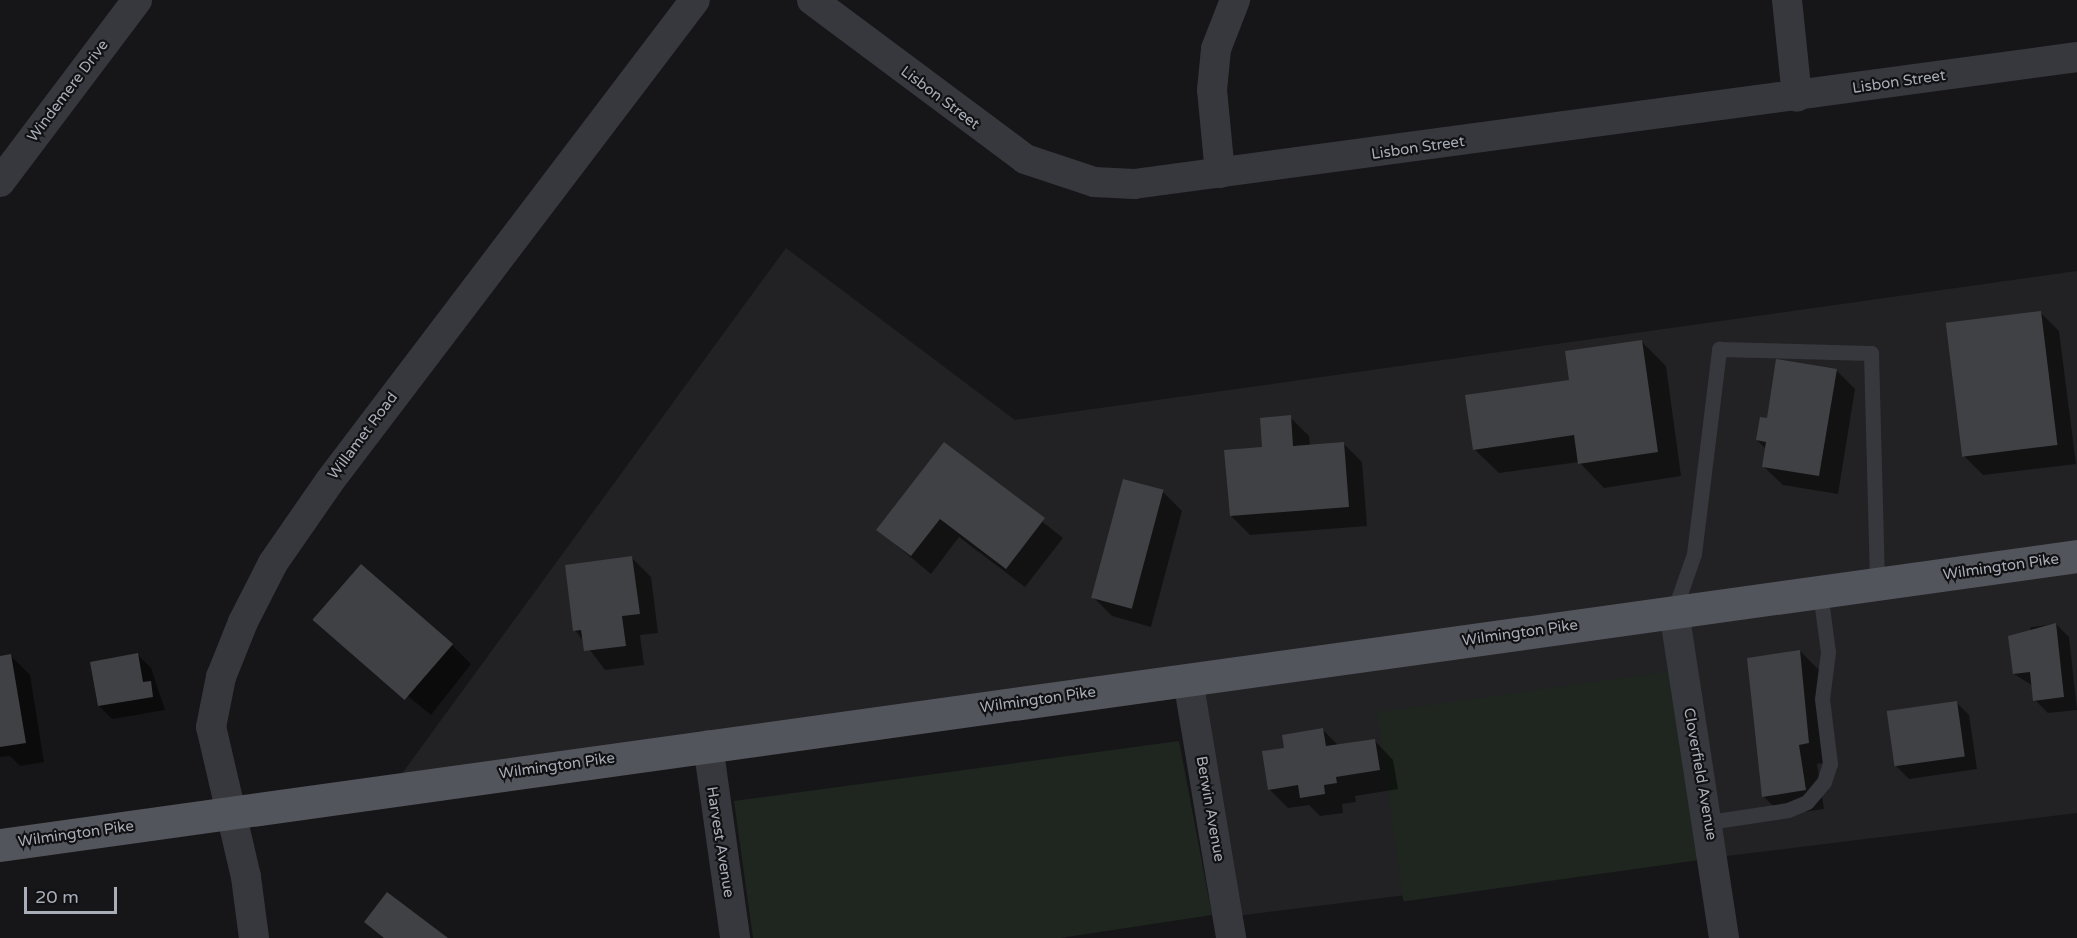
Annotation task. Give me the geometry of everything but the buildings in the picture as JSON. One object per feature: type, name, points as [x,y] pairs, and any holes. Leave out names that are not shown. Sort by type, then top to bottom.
[{"type":"main road","name":"Wilmington Pike","points":[[0,845],[2077,556]]},
{"type":"street","name":"Windemere Drive","points":[[0,182],[137,0]]},
{"type":"street","name":"Willamet Road","points":[[254,938],[211,727],[221,677],[273,563],[329,482],[695,0]]},
{"type":"street","name":"Lisbon Street","points":[[812,0],[991,136],[1058,174],[1134,184],[2077,57]]},
{"type":"street","points":[[1220,173],[1212,90],[1216,49],[1235,0]]},
{"type":"street","points":[[1787,0],[1797,96]]},
{"type":"street","name":"Cloverfield Avenue","points":[[1674,611],[1724,938]]},
{"type":"street","name":"Berwin Avenue","points":[[1188,680],[1231,938]]},
{"type":"street","name":"Harvest Avenue","points":[[708,745],[735,938]]},
{"type":"lane","points":[[1674,611],[1694,554],[1719,349],[1871,353],[1877,584]]},
{"type":"lane","points":[[1708,822],[1788,810],[1807,802],[1824,782],[1830,764],[1822,699],[1828,651],[1820,591]]},
{"type":"shaded area","points":[[786,248],[1015,420],[2077,271],[2077,813],[1228,917],[1188,680],[390,790]]},
{"type":"shaded area","points":[[1671,671],[1698,860],[1403,901],[1377,712]]},
{"type":"shaded area","points":[[1179,741],[1212,915],[1060,938],[753,938],[734,801]]}]
